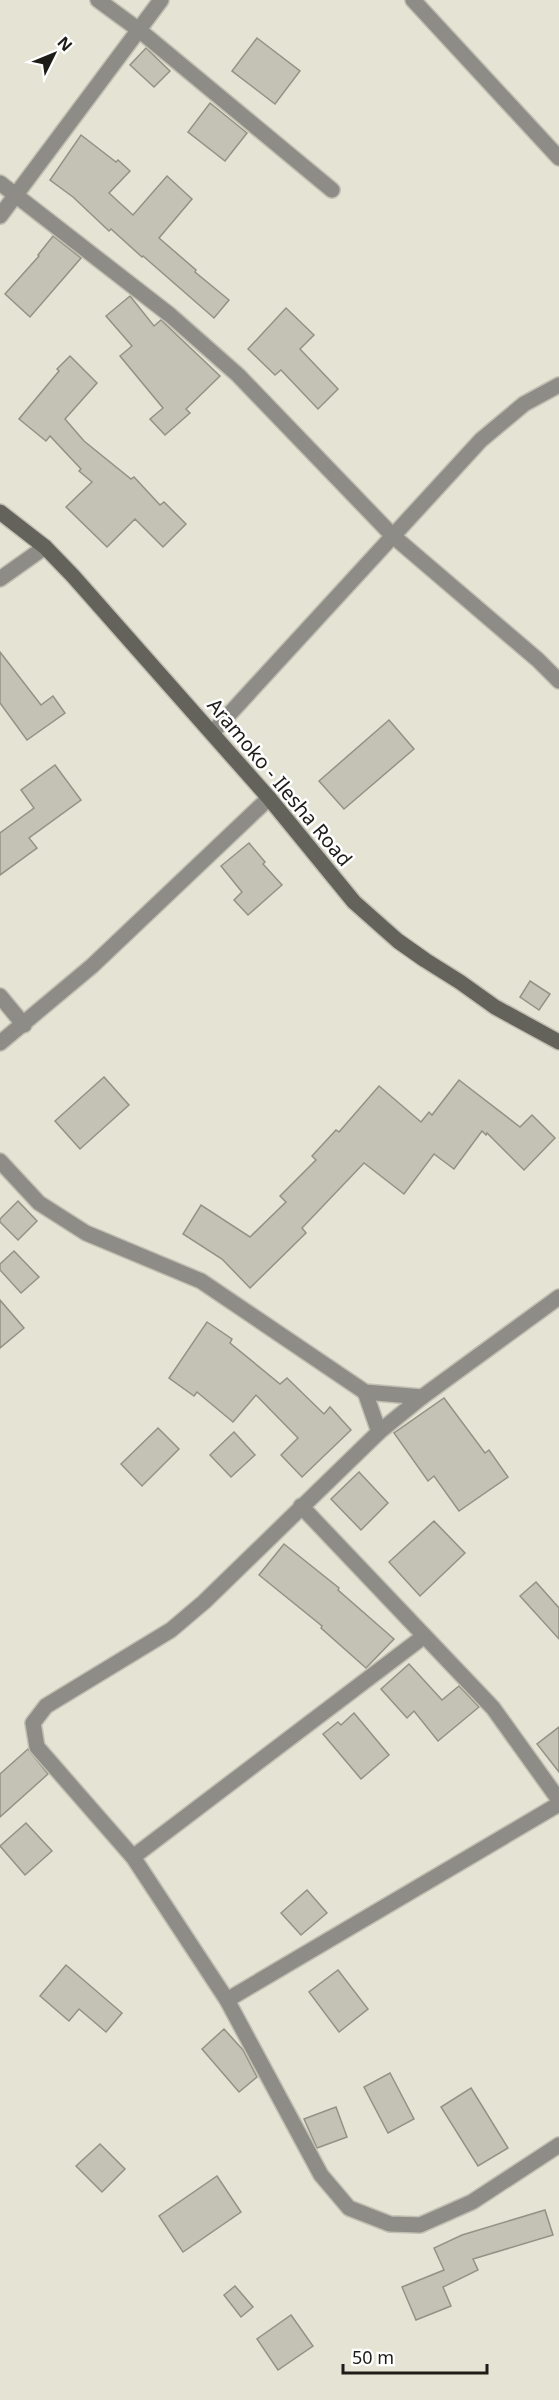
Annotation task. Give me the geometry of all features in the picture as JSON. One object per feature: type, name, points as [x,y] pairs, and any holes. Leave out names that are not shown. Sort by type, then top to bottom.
[{"type":"main road","name":"Aramoko - Ilesha Road","points":[[0,512],[45,547],[269,798],[354,902],[398,941],[495,1007],[559,1042]]},
{"type":"street","points":[[98,0],[139,30],[332,190]]},
{"type":"street","points":[[0,216],[161,0]]},
{"type":"street","points":[[413,0],[559,158]]},
{"type":"street","points":[[0,183],[170,315],[238,375],[393,536],[538,660],[559,681]]},
{"type":"street","points":[[212,733],[481,440],[524,404],[559,385]]},
{"type":"street","points":[[0,579],[45,547]]},
{"type":"street","points":[[0,1043],[92,966],[269,798]]},
{"type":"street","points":[[0,996],[24,1025]]},
{"type":"street","points":[[0,1161],[39,1203],[76,1227],[201,1281],[365,1392],[422,1397]]},
{"type":"street","points":[[559,1297],[422,1397],[379,1432],[204,1602],[171,1630],[46,1706],[33,1723],[37,1747],[133,1857],[226,2000],[321,2175],[349,2208],[390,2224],[420,2226],[472,2202],[559,2145]]},
{"type":"street","points":[[365,1392],[379,1432]]},
{"type":"street","points":[[301,1506],[423,1637],[493,1708],[559,1800]]},
{"type":"street","points":[[133,1857],[423,1637]]},
{"type":"street","points":[[226,2000],[559,1804]]},
{"type":"building","points":[[257,38],[300,71],[275,104],[232,71]]},
{"type":"building","points":[[146,48],[170,71],[154,87],[130,65]]},
{"type":"building","points":[[210,103],[247,133],[225,161],[188,132]]},
{"type":"building","points":[[81,135],[130,171],[109,193],[133,215],[167,176],[192,199],[159,238],[229,300],[214,318],[111,229],[109,231],[73,197],[50,180]]},
{"type":"building","points":[[53,236],[81,258],[30,317],[5,294],[39,256]]},
{"type":"building","points":[[130,296],[154,326],[161,320],[220,376],[186,409],[190,413],[165,435],[150,419],[163,408],[120,356],[132,346],[106,316]]},
{"type":"building","points":[[286,308],[314,335],[300,349],[338,389],[318,409],[281,370],[275,375],[248,349]]},
{"type":"building","points":[[70,356],[97,383],[65,419],[84,441],[131,479],[134,477],[160,505],[164,502],[186,524],[163,547],[135,519],[107,547],[66,507],[92,482],[79,471],[81,469],[50,436],[46,441],[19,419],[59,371],[57,369]]},
{"type":"building","points":[[0,652],[41,705],[53,696],[65,713],[27,740],[0,703]]},
{"type":"building","points":[[389,720],[414,749],[344,809],[319,781]]},
{"type":"building","points":[[55,765],[81,800],[29,838],[37,848],[0,875],[0,833],[34,808],[21,790]]},
{"type":"building","points":[[249,843],[265,862],[263,864],[282,885],[248,915],[234,900],[242,892],[221,866]]},
{"type":"building","points":[[530,981],[550,994],[539,1010],[520,997]]},
{"type":"building","points":[[104,1077],[129,1105],[80,1149],[55,1121]]},
{"type":"building","points":[[459,1080],[520,1127],[532,1115],[555,1138],[524,1170],[487,1133],[486,1135],[482,1131],[454,1169],[434,1154],[404,1194],[364,1163],[302,1228],[306,1233],[250,1288],[222,1259],[183,1234],[201,1205],[250,1237],[286,1202],[280,1196],[316,1160],[312,1156],[336,1130],[339,1132],[379,1086],[421,1122],[429,1112],[432,1115]]},
{"type":"building","points":[[18,1201],[37,1221],[18,1240],[0,1222],[0,1219]]},
{"type":"building","points":[[14,1251],[39,1277],[21,1293],[0,1270],[0,1264]]},
{"type":"building","points":[[0,1300],[24,1328],[0,1348]]},
{"type":"building","points":[[207,1322],[232,1339],[230,1343],[280,1384],[287,1378],[324,1414],[330,1407],[351,1430],[302,1477],[281,1455],[298,1438],[256,1395],[233,1422],[197,1392],[194,1396],[169,1378]]},
{"type":"building","points":[[444,1398],[485,1453],[489,1450],[508,1477],[459,1511],[434,1476],[428,1481],[394,1433]]},
{"type":"building","points":[[158,1428],[179,1449],[142,1486],[121,1464]]},
{"type":"building","points":[[234,1432],[255,1455],[231,1477],[210,1455]]},
{"type":"building","points":[[359,1472],[388,1503],[361,1530],[331,1499]]},
{"type":"building","points":[[434,1521],[465,1553],[420,1596],[389,1562]]},
{"type":"building","points":[[284,1544],[339,1588],[338,1590],[394,1639],[366,1668],[321,1628],[322,1626],[259,1575]]},
{"type":"building","points":[[536,1582],[559,1608],[559,1639],[520,1596]]},
{"type":"building","points":[[409,1664],[442,1700],[459,1686],[479,1707],[438,1741],[414,1711],[407,1718],[381,1689]]},
{"type":"building","points":[[354,1713],[389,1755],[361,1779],[323,1734],[338,1722],[341,1725]]},
{"type":"building","points":[[559,1727],[559,1772],[537,1744]]},
{"type":"building","points":[[28,1749],[48,1774],[0,1817],[0,1774]]},
{"type":"building","points":[[26,1823],[52,1851],[25,1875],[0,1846]]},
{"type":"building","points":[[307,1890],[327,1913],[301,1935],[281,1913]]},
{"type":"building","points":[[66,1965],[122,2013],[106,2032],[79,2009],[69,2021],[40,1996]]},
{"type":"building","points":[[338,1970],[368,2009],[339,2032],[309,1992]]},
{"type":"building","points":[[224,2029],[243,2050],[257,2077],[239,2092],[202,2049]]},
{"type":"building","points":[[390,2073],[414,2119],[388,2133],[364,2087]]},
{"type":"building","points":[[471,2088],[508,2148],[478,2166],[441,2107]]},
{"type":"building","points":[[336,2107],[347,2137],[317,2148],[304,2119]]},
{"type":"building","points":[[100,2144],[125,2169],[102,2192],[76,2166]]},
{"type":"building","points":[[217,2176],[241,2212],[183,2252],[159,2216]]},
{"type":"building","points":[[545,2210],[553,2235],[473,2259],[478,2270],[443,2287],[451,2306],[416,2320],[402,2287],[444,2270],[434,2248],[462,2235]]},
{"type":"building","points":[[235,2286],[253,2307],[241,2317],[224,2295]]},
{"type":"building","points":[[291,2315],[313,2346],[278,2370],[257,2339]]}]
